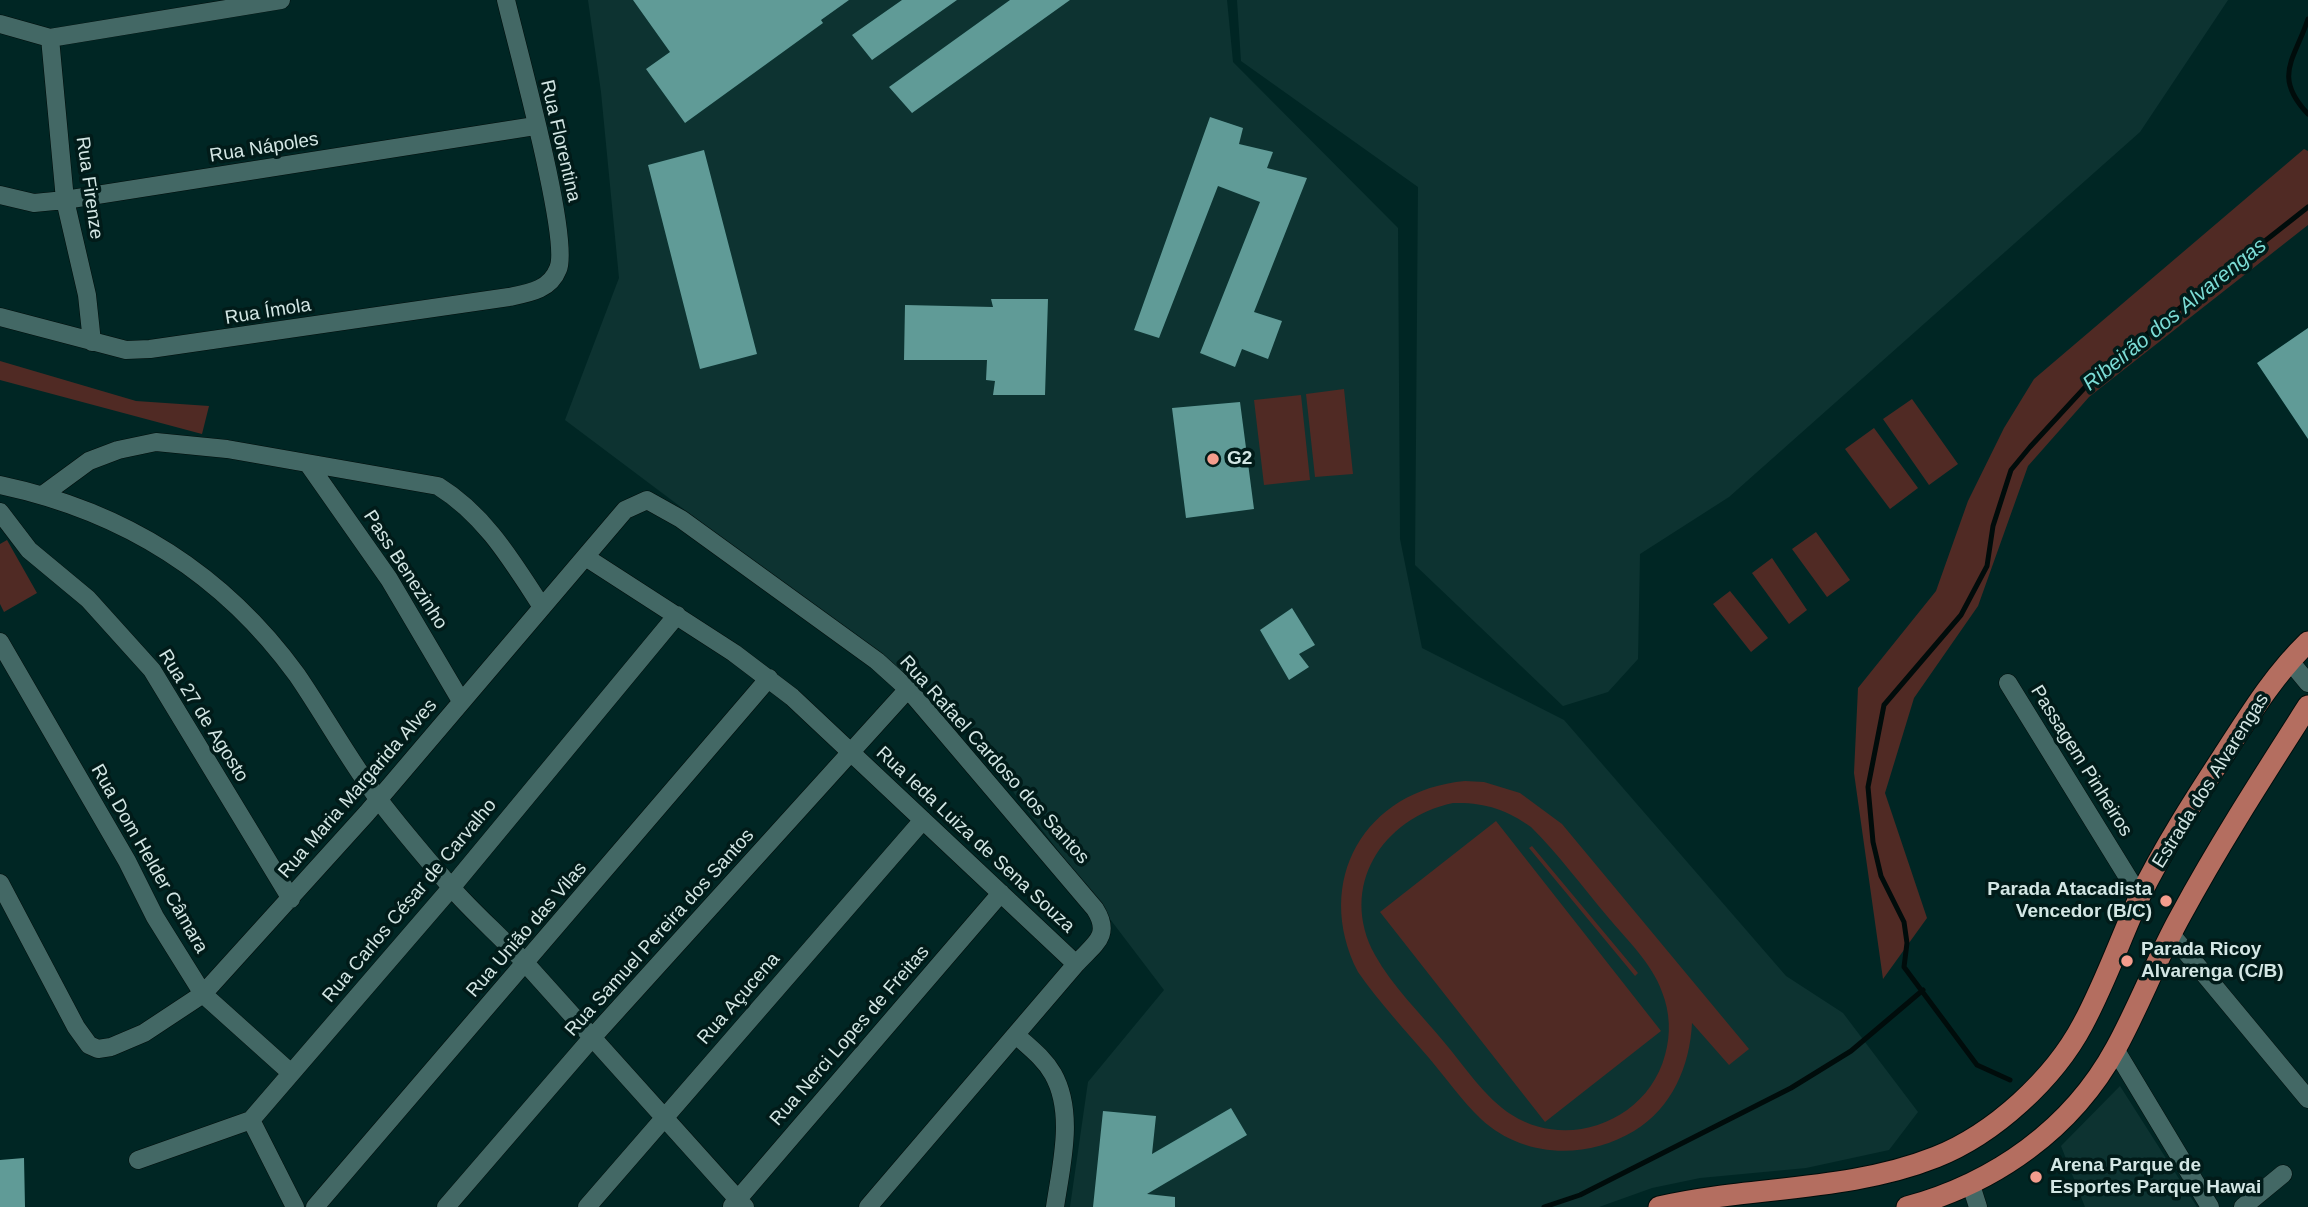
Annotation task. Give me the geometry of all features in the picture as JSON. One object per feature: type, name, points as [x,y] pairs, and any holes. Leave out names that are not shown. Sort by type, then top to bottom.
[{"type":"main road","name":"Estrada dos Alvarengas","points":[[1660,1207],[1708,1196],[1825,1183],[1910,1165],[1955,1148],[1996,1121],[2062,1058],[2087,1016],[2140,897],[2190,807],[2260,699],[2289,660],[2308,642]]},
{"type":"main road","points":[[1907,1207],[1971,1185],[2025,1151],[2064,1119],[2094,1084],[2115,1049],[2171,934],[2242,808],[2308,706]]},
{"type":"street","points":[[0,24],[50,38],[281,0]]},
{"type":"street","name":"Rua Florentina","points":[[506,0],[553,197],[561,251],[560,267],[553,279],[543,287]]},
{"type":"street","name":"Rua Firenze","points":[[50,38],[65,200],[87,295],[92,342]]},
{"type":"street","name":"Rua Nápoles","points":[[0,195],[34,204],[535,126]]},
{"type":"street","name":"Rua Ímola","points":[[0,317],[126,350],[194,345],[509,297],[543,287]]},
{"type":"street","points":[[44,495],[70,472],[89,461],[118,450],[156,443],[204,445],[438,486],[464,502],[483,522],[542,607]]},
{"type":"street","name":"Pass Benezinho","points":[[309,465],[389,579],[461,701]]},
{"type":"street","points":[[0,485],[44,495],[159,544],[202,574],[237,605],[296,675],[379,799],[451,888],[526,964],[738,1204]]},
{"type":"street","name":"Rua Rafael Cardoso dos Santos","points":[[625,510],[639,501],[661,506],[877,661],[908,689],[1104,923],[1103,934],[1076,964]]},
{"type":"street","name":"Rua Maria Margarida Alves","points":[[0,883],[76,1027],[89,1045],[98,1049],[144,1033],[203,994],[291,899],[587,558],[625,510]]},
{"type":"street","name":"Rua 27 de Agosto","points":[[0,512],[29,550],[88,599],[152,670],[291,899]]},
{"type":"street","name":"Rua Ieda Luiza de Sena Souza","points":[[587,558],[769,678],[852,752],[1076,964]]},
{"type":"street","name":"Rua Carlos César de Carvalho","points":[[251,1120],[451,888],[677,615]]},
{"type":"street","name":"Rua Dom Helder Câmara","points":[[0,642],[127,860],[155,917],[203,994],[291,1073]]},
{"type":"street","points":[[2289,660],[2308,683]]},
{"type":"street","name":"Rua União das Vilas","points":[[316,1207],[769,678]]},
{"type":"street","name":"Passagem Pinheiros","points":[[2008,683],[2140,897]]},
{"type":"street","name":"Rua Samuel Pereira dos Santos","points":[[446,1207],[591,1039],[908,689]]},
{"type":"street","name":"Rua Açucena","points":[[587,1207],[923,820]]},
{"type":"street","name":"Rua Nerci Lopes de Freitas","points":[[738,1204],[1001,893]]},
{"type":"street","points":[[2171,934],[2308,1099]]},
{"type":"street","points":[[868,1207],[1076,964]]},
{"type":"street","points":[[1016,1035],[1046,1064],[1061,1091],[1063,1148],[1055,1207]]},
{"type":"street","points":[[2115,1049],[2210,1207]]},
{"type":"street","points":[[138,1160],[251,1120],[295,1207]]},
{"type":"street","points":[[2243,1207],[2283,1174]]},
{"type":"street","points":[[1971,1185],[1978,1207]]},
{"type":"shaded area","points":[[588,0],[1227,0],[1233,62],[1398,228],[1400,539],[1422,648],[1564,720],[1786,976],[1843,1013],[1918,1112],[1889,1150],[1806,1168],[1700,1178],[1652,1188],[1599,1207],[1070,1207],[1088,1082],[1164,990],[951,710],[565,420],[619,278],[601,92]]},
{"type":"shaded area","points":[[1237,0],[2228,0],[2140,132],[1729,497],[1640,554],[1638,659],[1608,692],[1563,706],[1415,565],[1418,187],[1241,61]]},
{"type":"shaded area","points":[[2304,149],[2308,151],[2308,225],[2089,397],[2028,466],[1978,606],[1914,698],[1885,793],[1927,918],[1883,979],[1854,773],[1858,688],[1936,591],[1968,501],[2004,428],[2034,379]]},
{"type":"shaded area","points":[[0,361],[136,401],[209,406],[202,434],[0,380]]},
{"type":"shaded area","points":[[1344,389],[1353,474],[1315,477],[1306,394]]},
{"type":"shaded area","points":[[1301,395],[1310,480],[1264,485],[1254,400]]},
{"type":"shaded area","points":[[1912,399],[1958,464],[1929,485],[1883,419]]},
{"type":"shaded area","points":[[1874,428],[1918,488],[1890,509],[1845,449]]},
{"type":"shaded area","points":[[1816,532],[1850,580],[1827,597],[1792,549]]},
{"type":"shaded area","points":[[7,540],[37,593],[4,612],[0,604],[0,544]]},
{"type":"shaded area","points":[[1772,558],[1807,610],[1789,624],[1752,573]]},
{"type":"shaded area","points":[[1730,591],[1768,638],[1751,652],[1713,604]]},
{"type":"shaded area","points":[[1465,781],[1484,782],[1520,793],[1562,824],[1749,1049],[1729,1065],[1692,1023],[1683,1070],[1669,1098],[1647,1122],[1634,1131],[1596,1147],[1576,1150],[1535,1148],[1498,1132],[1481,1119],[1366,983],[1358,972],[1345,938],[1341,905],[1345,874],[1357,846],[1375,821],[1400,802],[1430,788]],"holes":[[[1453,803],[1494,808],[1531,827],[1638,952],[1658,981],[1669,1023],[1665,1055],[1656,1078],[1642,1097],[1624,1112],[1604,1123],[1581,1129],[1558,1130],[1534,1125],[1502,1108],[1476,1082],[1407,1000],[1375,955],[1365,930],[1362,905],[1365,881],[1374,859],[1387,840],[1406,824],[1428,811]]]},
{"type":"shaded area","points":[[1496,821],[1661,1031],[1545,1122],[1380,912]]},
{"type":"shaded area","points":[[1532,846],[1638,973],[1635,976],[1529,848]]},
{"type":"shaded area","points":[[2120,1086],[2197,1207],[2085,1207],[2061,1146]]},
{"type":"building","points":[[633,0],[849,0],[821,20],[823,23],[685,123],[646,69],[670,52]]},
{"type":"building","points":[[902,0],[957,0],[872,60],[852,35]]},
{"type":"building","points":[[1010,0],[1070,0],[912,113],[889,87]]},
{"type":"building","points":[[1210,117],[1243,128],[1239,144],[1273,152],[1267,168],[1307,178],[1254,312],[1282,321],[1268,359],[1242,349],[1235,367],[1200,353],[1260,202],[1218,186],[1159,338],[1134,330]]},
{"type":"building","points":[[704,150],[757,354],[700,369],[648,165]]},
{"type":"building","points":[[991,299],[1048,299],[1045,395],[993,395],[995,381],[986,380],[987,360],[904,360],[905,305],[993,307]]},
{"type":"building","points":[[2308,328],[2308,439],[2257,363]]},
{"type":"building","name":"G2","points":[[1240,402],[1254,509],[1186,518],[1172,408]]},
{"type":"building","points":[[1292,608],[1315,645],[1299,654],[1309,667],[1289,680],[1260,630]]},
{"type":"building","points":[[1231,1108],[1247,1135],[1147,1194],[1175,1197],[1175,1207],[1093,1207],[1103,1111],[1156,1116],[1152,1154]]},
{"type":"building","points":[[24,1158],[25,1207],[0,1207],[0,1160]]},
{"type":"waterway","name":"Ribeirão dos Alvarengas","points":[[2308,19],[2293,57],[2289,78],[2297,101],[2308,114]]},
{"type":"waterway","name":"Ribeirão dos Alvarengas","points":[[2010,1080],[1977,1065],[1904,967],[1907,943],[1904,922],[1881,876],[1873,842],[1868,787],[1884,705],[1961,615],[1987,566],[1993,526],[2011,470],[2030,447],[2100,371],[2308,207]]},
{"type":"waterway","points":[[1544,1207],[1580,1195],[1791,1088],[1851,1051],[1923,990]]},
{"type":"place","name":"G2","points":[[1213,459]]},
{"type":"place","name":"Parada Atacadista Vencedor (B/C)","points":[[2166,901]]},
{"type":"place","name":"Parada Ricoy Alvarenga (C/B)","points":[[2127,961]]},
{"type":"place","name":"Arena Parque de Esportes Parque Hawai","points":[[2036,1177]]}]
